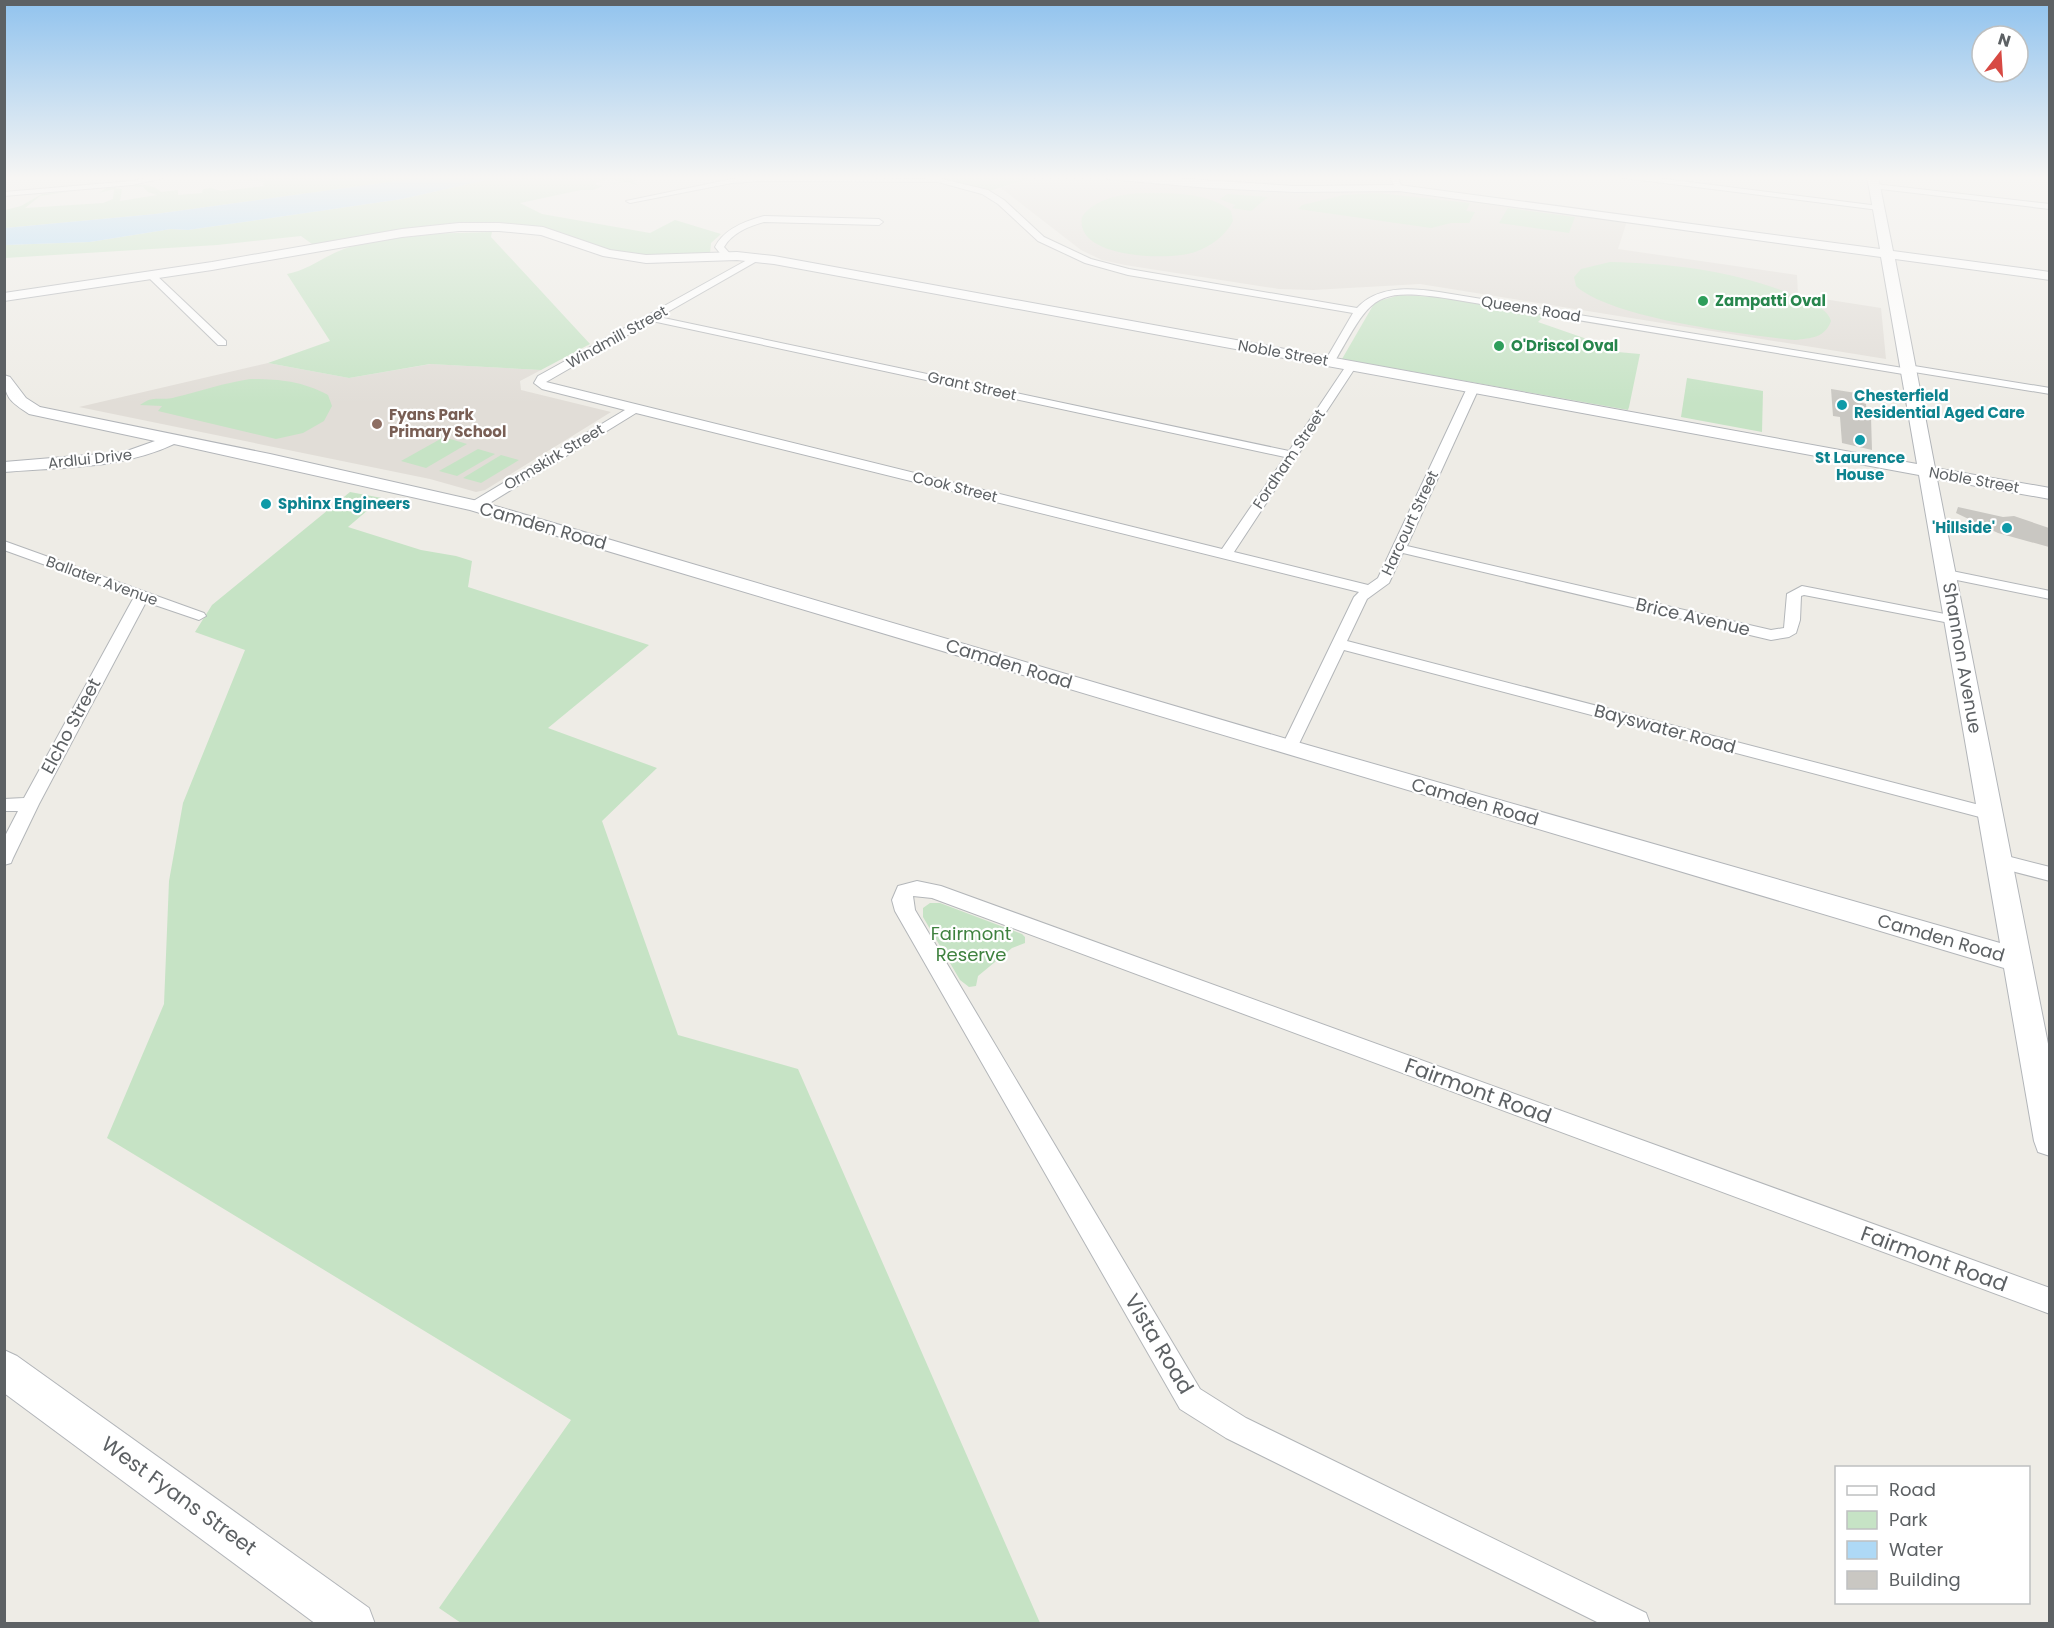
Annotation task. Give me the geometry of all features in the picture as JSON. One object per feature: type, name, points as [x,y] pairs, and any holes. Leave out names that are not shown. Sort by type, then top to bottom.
[{"type":"street","name":"Noble Street","points":[[4,297],[289,252]]},
{"type":"street","name":"Noble Street","points":[[605,252],[657,259],[759,257],[2049,494]]},
{"type":"street","points":[[722,252],[727,256]]},
{"type":"street","points":[[1069,252],[1088,261],[1128,272],[1360,311],[1330,361]]},
{"type":"street","points":[[1874,252],[2049,276]]},
{"type":"street","name":"Shannon Avenue","points":[[1888,254],[2018,960],[2049,1141]]},
{"type":"street","name":"Windmill Street","points":[[540,384],[542,378],[759,257]]},
{"type":"street","points":[[151,275],[222,343]]},
{"type":"street","name":"Queens Road","points":[[1360,311],[1370,300],[1380,296],[1409,292],[1443,295],[2049,391]]},
{"type":"street","name":"Grant Street","points":[[652,318],[1292,455]]},
{"type":"street","name":"Fordham Street","points":[[1227,553],[1352,365]]},
{"type":"street","name":"Camden Road","points":[[4,380],[20,401],[35,411],[292,464],[475,506],[1289,748],[2018,960]]},
{"type":"street","name":"Cook Street","points":[[540,384],[1370,590]]},
{"type":"street","name":"Harcourt Street","points":[[1289,748],[1361,597],[1383,580],[1473,388]]},
{"type":"street","name":"Ormskirk Street","points":[[475,506],[634,409]]},
{"type":"street","name":"Ardlui Drive","points":[[4,467],[124,458],[172,440]]},
{"type":"street","name":"Ballater Avenue","points":[[4,544],[199,616]]},
{"type":"street","name":"Brice Avenue","points":[[1398,548],[1771,635],[1782,635],[1791,630],[1794,594],[1802,590],[1955,620]]},
{"type":"street","points":[[1947,574],[2049,596]]},
{"type":"street","name":"Elcho Street","points":[[4,858],[30,804],[142,595]]},
{"type":"street","name":"Bayswater Road","points":[[1340,644],[1991,814]]},
{"type":"street","points":[[4,805],[30,804]]},
{"type":"street","points":[[2000,861],[2049,874]]},
{"type":"street","name":"Fairmont Road","points":[[906,890],[919,888],[934,891],[2049,1301]]},
{"type":"street","name":"Vista Road","points":[[906,890],[902,900],[905,911],[1190,1399],[1236,1428],[1635,1623]]},
{"type":"street","name":"West Fyans Street","points":[[4,1369],[353,1623]]},
{"type":"shaded area","points":[[1085,252],[1638,252],[1797,275],[1798,295],[1881,308],[1886,359],[1420,284],[1313,290],[1279,289],[1102,260]]},
{"type":"shaded area","name":"Fyans Park Primary School","points":[[268,363],[349,378],[431,364],[541,370],[520,381],[521,390],[611,412],[485,490],[476,492],[430,479],[79,407]]},
{"type":"green space","points":[[5,252],[103,252],[5,258]]},
{"type":"green space","points":[[338,252],[505,252],[590,344],[541,370],[430,364],[349,378],[268,363],[330,341],[287,274]]},
{"type":"green space","points":[[616,252],[710,252],[710,254],[667,257]]},
{"type":"green space","points":[[1119,252],[1195,252],[1166,256]]},
{"type":"green space","name":"Zampatti Oval","points":[[1610,262],[1685,267],[1761,283],[1807,301],[1825,311],[1831,321],[1821,334],[1812,338],[1795,340],[1713,329],[1647,316],[1593,297],[1576,286],[1574,277],[1581,269]]},
{"type":"green space","name":"O'Driscol Oval","points":[[1400,295],[1437,297],[1546,314],[1538,322],[1584,338],[1606,351],[1640,354],[1628,410],[1342,359],[1375,302]]},
{"type":"green space","points":[[1687,378],[1763,391],[1762,432],[1681,417]]},
{"type":"green space","points":[[250,379],[281,380],[300,384],[328,395],[332,406],[324,421],[303,433],[276,439],[158,411],[162,406],[140,405],[154,399],[170,398]]},
{"type":"green space","points":[[444,437],[467,444],[426,468],[401,461]]},
{"type":"green space","points":[[478,449],[495,454],[457,476],[439,471]]},
{"type":"green space","points":[[501,455],[519,460],[481,483],[463,478]]},
{"type":"green space","points":[[350,492],[382,498],[348,527],[421,550],[472,561],[468,587],[649,645],[548,728],[657,768],[602,821],[678,1035],[798,1069],[1040,1623],[461,1623],[439,1608],[571,1420],[107,1138],[164,1004],[169,881],[183,803],[245,650],[195,632],[212,605]]},
{"type":"green space","name":"Fairmont Reserve","points":[[930,903],[940,903],[1022,934],[1025,937],[1025,943],[1012,948],[978,976],[976,986],[969,987],[960,980],[923,917],[923,908]]},
{"type":"building","points":[[1831,389],[1862,394],[1867,416],[1871,417],[1872,450],[1842,443],[1840,417],[1833,416]]},
{"type":"building","name":"'Hillside'","points":[[1958,507],[2003,517],[2014,516],[2049,528],[2049,547],[1998,533],[1956,513]]},
{"type":"place","name":"Zampatti Oval","points":[[1703,301]]},
{"type":"place","name":"O'Driscol Oval","points":[[1499,346]]},
{"type":"place","name":"Chesterfield Residential Aged Care","points":[[1842,405]]},
{"type":"place","name":"Fyans Park Primary School","points":[[377,424]]},
{"type":"place","name":"St Laurence House","points":[[1860,440]]},
{"type":"place","name":"Sphinx Engineers","points":[[266,504]]},
{"type":"place","name":"'Hillside'","points":[[2007,528]]}]
